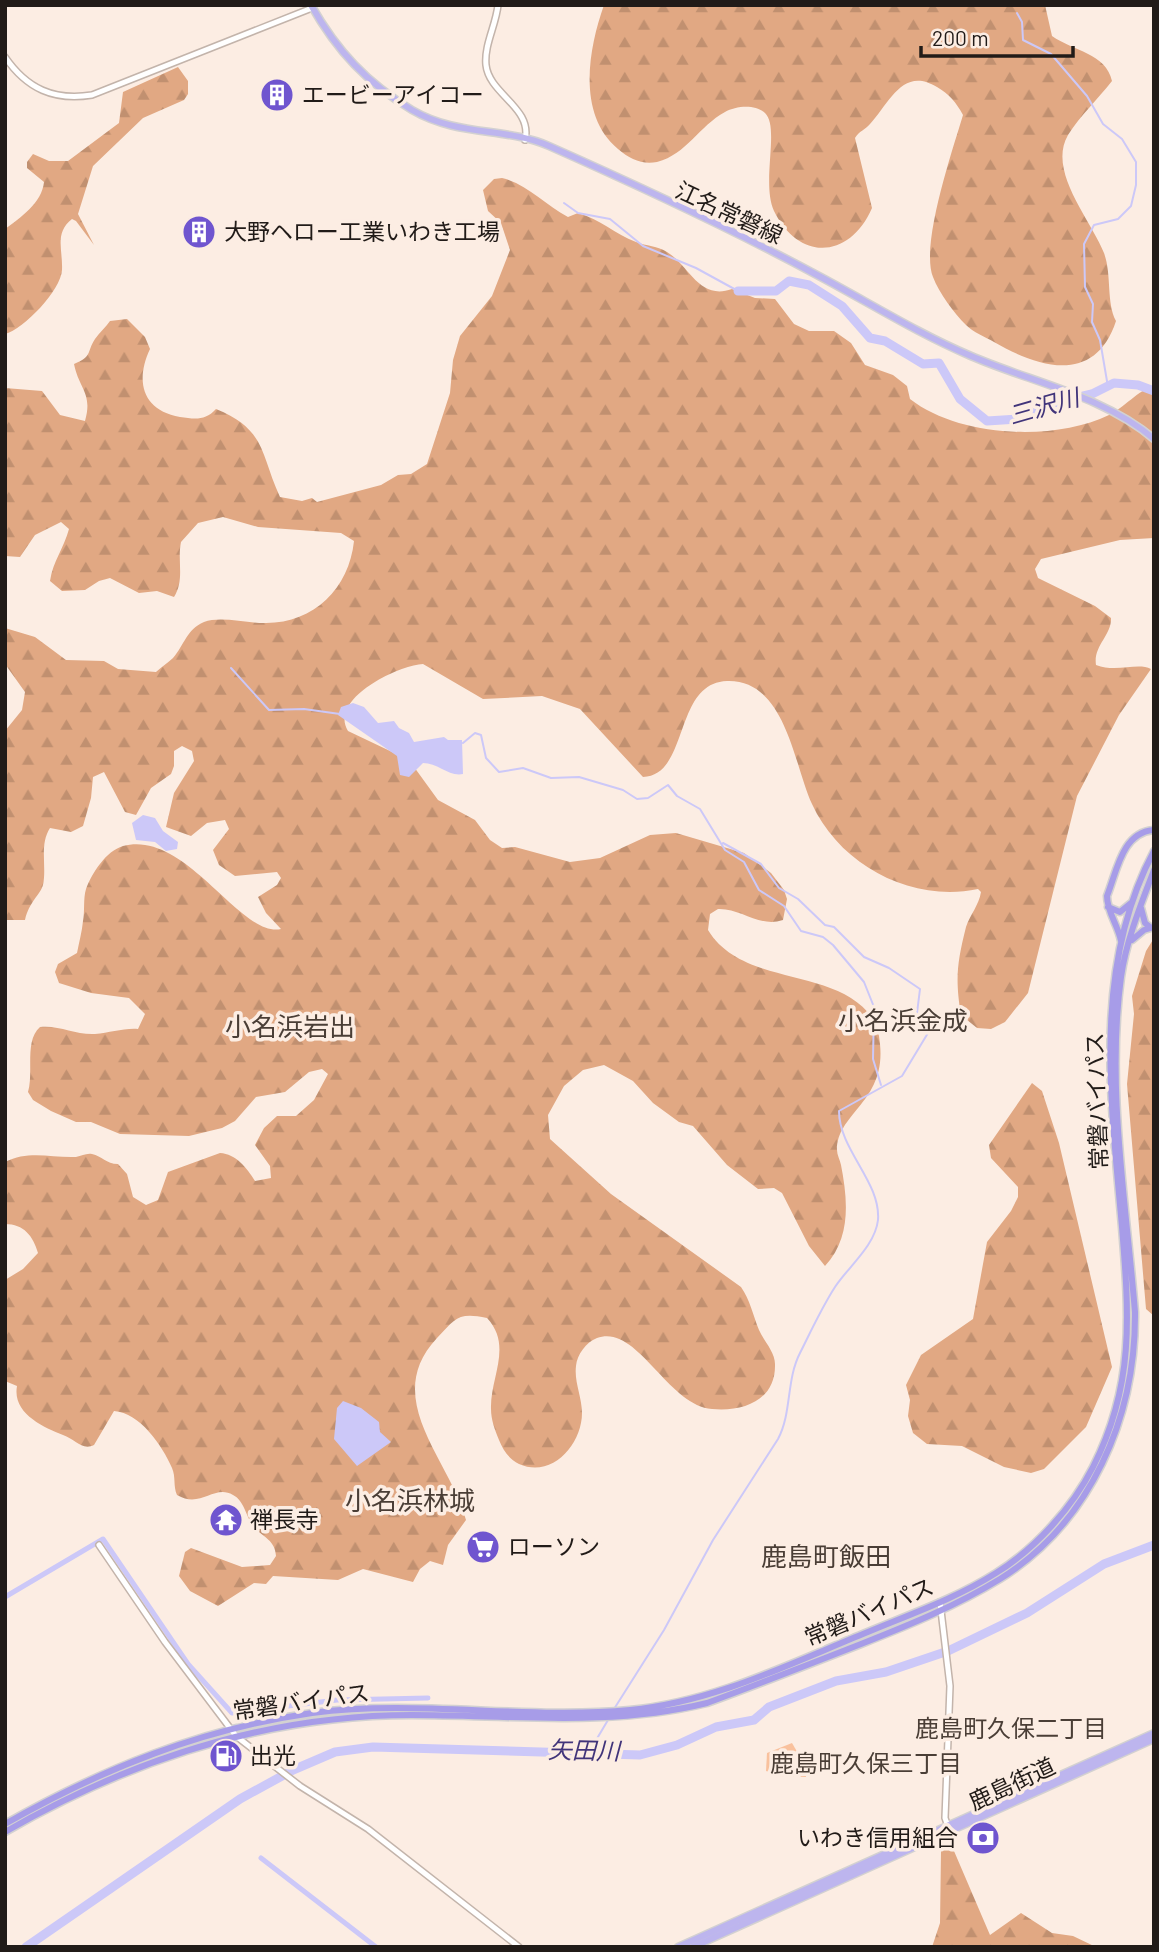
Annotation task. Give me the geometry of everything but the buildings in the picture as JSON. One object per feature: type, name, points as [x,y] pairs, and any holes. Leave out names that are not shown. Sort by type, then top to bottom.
[{"type":"highway","points":[[1141,904],[1142,918],[1152,927],[1126,944],[1107,906],[1107,897],[1129,840],[1142,831],[1153,830]]},
{"type":"highway","name":"常磐バイパス","points":[[5,1832],[59,1801],[121,1773],[236,1736],[299,1724],[379,1716],[596,1719],[675,1711],[708,1703],[941,1612],[1001,1578],[1038,1550],[1098,1473],[1125,1406],[1136,1348],[1116,1077],[1116,1039],[1122,974],[1134,899],[1154,851]]},
{"type":"highway","name":"常磐バイパス","points":[[5,1824],[55,1795],[119,1765],[229,1728],[316,1713],[377,1709],[601,1712],[706,1696],[940,1602],[998,1573],[1051,1526],[1092,1470],[1116,1411],[1128,1352],[1128,1309],[1109,1080],[1114,972],[1154,870]]},
{"type":"highway","points":[[1107,906],[1120,912],[1127,909],[1134,899]]},
{"type":"main road","name":"江名常磐線","points":[[312,7],[334,44],[351,64],[399,102],[451,127],[546,145],[760,246],[928,337],[1122,416],[1154,439]]},
{"type":"main road","points":[[678,1947],[949,1829],[1154,1733]]},
{"type":"main road","name":"鹿島街道","points":[[694,1947],[949,1829],[1154,1739]]},
{"type":"street","points":[[498,5],[486,69],[526,123],[525,140]]},
{"type":"street","points":[[5,57],[29,85],[59,96],[78,97],[141,76],[312,7]]},
{"type":"street","points":[[99,1545],[236,1736],[296,1784],[368,1829],[519,1947]]},
{"type":"street","points":[[940,1602],[950,1686],[945,1818],[949,1829]]},
{"type":"green space","points":[[604,5],[1045,5],[1052,36],[1096,58],[1109,72],[1112,81],[1073,128],[1063,149],[1063,164],[1073,195],[1098,240],[1106,261],[1111,305],[1116,321],[1107,341],[1094,355],[1080,363],[1047,364],[1011,351],[972,330],[943,296],[933,277],[930,262],[931,243],[939,197],[963,115],[952,99],[941,90],[925,82],[906,84],[898,89],[855,138],[872,208],[851,237],[838,245],[824,248],[810,246],[784,228],[774,211],[769,186],[771,130],[769,120],[761,110],[745,107],[725,112],[677,153],[657,162],[646,163],[632,158],[618,149],[605,135],[591,100],[590,81],[594,42]]},
{"type":"green space","points":[[178,67],[188,81],[188,94],[184,100],[143,118],[93,166],[78,214],[94,245],[76,221],[72,219],[66,224],[61,236],[62,270],[55,288],[31,317],[5,334],[5,229],[35,203],[44,182],[27,168],[27,162],[33,154],[49,161],[68,161],[119,123],[123,92]]},
{"type":"green space","points":[[502,178],[520,185],[568,217],[578,213],[628,239],[663,250],[675,258],[695,280],[711,290],[732,289],[755,298],[775,299],[794,324],[809,331],[834,331],[851,343],[865,365],[893,375],[907,386],[910,399],[930,412],[954,421],[1007,431],[1061,429],[1086,424],[1109,415],[1142,391],[1154,386],[1154,538],[1120,540],[1041,559],[1035,569],[1038,578],[1095,606],[1111,618],[1109,630],[1097,652],[1096,665],[1151,669],[1119,715],[1077,796],[1028,993],[1005,1022],[991,1029],[977,1028],[961,1015],[958,991],[959,961],[966,927],[981,892],[978,889],[953,892],[928,890],[903,884],[880,875],[840,845],[824,826],[812,804],[793,748],[775,709],[763,694],[747,684],[727,681],[710,686],[698,697],[689,712],[668,761],[658,772],[643,777],[580,709],[542,696],[483,699],[423,664],[383,677],[357,696],[348,707],[344,719],[348,731],[409,760],[438,800],[475,820],[490,840],[502,848],[515,847],[570,862],[600,858],[650,835],[676,833],[744,853],[771,873],[784,890],[787,899],[783,920],[766,922],[734,911],[718,909],[710,914],[708,930],[724,948],[744,961],[815,983],[857,1002],[876,1025],[880,1064],[869,1093],[839,1137],[837,1152],[845,1192],[845,1218],[839,1243],[825,1266],[809,1246],[782,1193],[774,1188],[758,1189],[727,1165],[693,1126],[679,1122],[653,1103],[633,1081],[604,1065],[583,1070],[564,1086],[548,1115],[550,1139],[611,1194],[741,1287],[775,1360],[770,1387],[764,1395],[746,1406],[712,1409],[696,1404],[681,1394],[626,1342],[612,1337],[597,1338],[580,1353],[577,1362],[576,1378],[582,1413],[577,1436],[563,1456],[553,1463],[543,1467],[531,1467],[512,1460],[501,1444],[492,1421],[492,1397],[499,1351],[495,1329],[487,1318],[463,1316],[437,1338],[421,1361],[415,1384],[417,1406],[424,1429],[458,1497],[466,1520],[448,1545],[443,1565],[430,1561],[420,1569],[413,1582],[363,1569],[338,1580],[273,1576],[266,1584],[254,1583],[218,1606],[190,1591],[179,1576],[185,1552],[191,1548],[242,1567],[270,1565],[276,1556],[271,1543],[254,1527],[237,1498],[226,1492],[193,1499],[177,1495],[168,1459],[149,1432],[124,1413],[114,1411],[94,1445],[82,1446],[31,1418],[19,1404],[17,1386],[5,1381],[5,1280],[23,1269],[38,1253],[27,1232],[17,1226],[5,1224],[5,1162],[31,1155],[95,1155],[118,1164],[127,1174],[133,1197],[146,1205],[158,1200],[168,1172],[220,1153],[236,1159],[255,1181],[271,1178],[270,1166],[255,1145],[264,1128],[277,1116],[296,1116],[314,1100],[328,1074],[322,1069],[309,1072],[285,1092],[256,1097],[235,1121],[222,1128],[189,1136],[120,1134],[91,1122],[76,1122],[33,1100],[28,1092],[31,1048],[35,1033],[40,1027],[88,1034],[138,1029],[145,1014],[129,998],[91,993],[59,983],[55,972],[58,964],[77,953],[86,889],[105,858],[123,846],[146,845],[168,853],[190,867],[248,917],[265,927],[281,929],[266,913],[258,897],[277,885],[281,878],[277,872],[235,876],[219,865],[213,850],[229,829],[225,820],[207,823],[191,836],[166,827],[174,793],[194,761],[192,751],[182,746],[174,751],[171,774],[151,788],[136,815],[125,812],[104,772],[93,777],[91,798],[83,826],[71,832],[50,828],[44,848],[42,889],[29,908],[25,920],[5,920],[5,731],[22,710],[25,692],[5,664],[5,628],[35,637],[66,660],[104,661],[118,669],[156,672],[173,658],[193,629],[204,622],[282,622],[313,610],[326,600],[345,574],[354,541],[341,533],[258,527],[223,517],[198,523],[181,542],[180,577],[174,597],[157,591],[139,593],[110,578],[85,590],[62,591],[50,581],[69,529],[61,522],[35,535],[20,557],[5,556],[5,388],[42,391],[60,415],[85,421],[86,397],[74,364],[87,356],[95,339],[110,321],[127,319],[145,337],[150,349],[145,361],[143,383],[150,401],[167,413],[185,418],[204,417],[216,409],[233,417],[245,426],[260,445],[280,497],[302,501],[312,498],[317,502],[381,485],[398,475],[411,474],[427,464],[450,393],[453,360],[460,336],[492,296],[510,250],[501,223],[488,211],[483,190],[494,179]]},
{"type":"green space","points":[[1154,938],[1154,1316],[1146,1309],[1127,1084],[1134,1014],[1132,996],[1146,951]]},
{"type":"green space","points":[[1032,1083],[1042,1091],[1059,1143],[1112,1367],[1086,1427],[1044,1469],[1031,1473],[1004,1467],[962,1446],[927,1444],[913,1433],[908,1416],[910,1400],[906,1385],[921,1355],[973,1319],[987,1242],[1011,1211],[1018,1197],[1018,1187],[991,1158],[989,1145]]},
{"type":"green space","points":[[951,1844],[990,1935],[1021,1913],[1052,1933],[1073,1936],[1096,1947],[932,1947],[940,1923],[941,1851]]},
{"type":"shaded area","points":[[353,703],[364,707],[378,723],[394,721],[399,728],[409,733],[414,742],[444,737],[448,740],[462,740],[463,774],[453,774],[423,763],[409,777],[400,775],[397,756],[338,715],[341,707]]},
{"type":"shaded area","points":[[143,815],[155,818],[163,831],[178,842],[177,849],[166,851],[155,842],[136,840],[132,823]]},
{"type":"shaded area","points":[[343,1401],[361,1408],[379,1422],[380,1432],[391,1442],[357,1466],[334,1439],[337,1408]]},
{"type":"shaded area","points":[[792,1743],[803,1762],[806,1777],[780,1776],[766,1771],[767,1753]]},
{"type":"waterway","points":[[1017,13],[1022,22],[1023,40],[1051,54],[1087,96],[1103,124],[1122,139],[1136,162],[1136,185],[1131,206],[1118,219],[1094,225],[1084,244],[1085,287],[1093,304],[1092,322],[1100,340],[1108,387]]},
{"type":"waterway","points":[[564,203],[578,213],[610,219],[643,246],[696,268],[738,291]]},
{"type":"waterway","name":"三沢川","points":[[738,291],[776,291],[789,281],[809,285],[842,306],[870,338],[885,341],[923,364],[939,363],[960,399],[987,421],[1019,419],[1045,405],[1092,394],[1114,383],[1138,385],[1154,391]]},
{"type":"waterway","points":[[231,668],[269,710],[304,709],[340,714]]},
{"type":"waterway","points":[[463,743],[475,733],[481,735],[486,758],[499,772],[523,768],[551,778],[579,777],[623,790],[637,799],[648,798],[668,785],[677,796],[700,809],[725,850],[744,862],[759,890],[784,906],[801,931],[823,937],[833,945],[864,982],[874,1007],[873,1059],[881,1085]]},
{"type":"waterway","points":[[614,1709],[664,1630],[713,1540],[778,1439],[800,1353],[830,1295],[867,1247],[876,1230],[877,1206],[873,1192],[846,1139],[839,1111],[902,1076],[931,1028],[917,1013],[920,989],[889,968],[864,957],[834,927],[825,925],[798,899],[779,888],[761,864],[723,843]]},
{"type":"waterway","points":[[5,1597],[103,1539],[188,1664],[232,1713],[337,1700],[428,1698]]},
{"type":"waterway","name":"矢田川","points":[[26,1947],[240,1799],[293,1770],[335,1752],[373,1747],[640,1755],[677,1745],[716,1727],[754,1720],[769,1707],[836,1681],[886,1672],[948,1651],[1027,1613],[1104,1564],[1154,1545]]},
{"type":"waterway","points":[[589,1752],[608,1720]]},
{"type":"waterway","points":[[261,1858],[376,1947]]},
{"type":"place","name":"エービーアイコー","points":[[277,95]]},
{"type":"place","name":"大野ヘロー工業いわき工場","points":[[199,232]]},
{"type":"place","name":"禅長寺","points":[[226,1520]]},
{"type":"place","name":"ローソン","points":[[483,1547]]},
{"type":"place","name":"出光","points":[[226,1756]]},
{"type":"place","name":"いわき信用組合","points":[[983,1838]]},
{"type":"district","name":"小名浜金成","points":[[903,1021]]},
{"type":"district","name":"小名浜岩出","points":[[290,1027]]},
{"type":"district","name":"小名浜林城","points":[[410,1501]]},
{"type":"district","name":"鹿島町飯田","points":[[826,1557]]},
{"type":"district","name":"鹿島町久保二丁目","points":[[1011,1729]]},
{"type":"district","name":"鹿島町久保三丁目","points":[[866,1764]]}]
